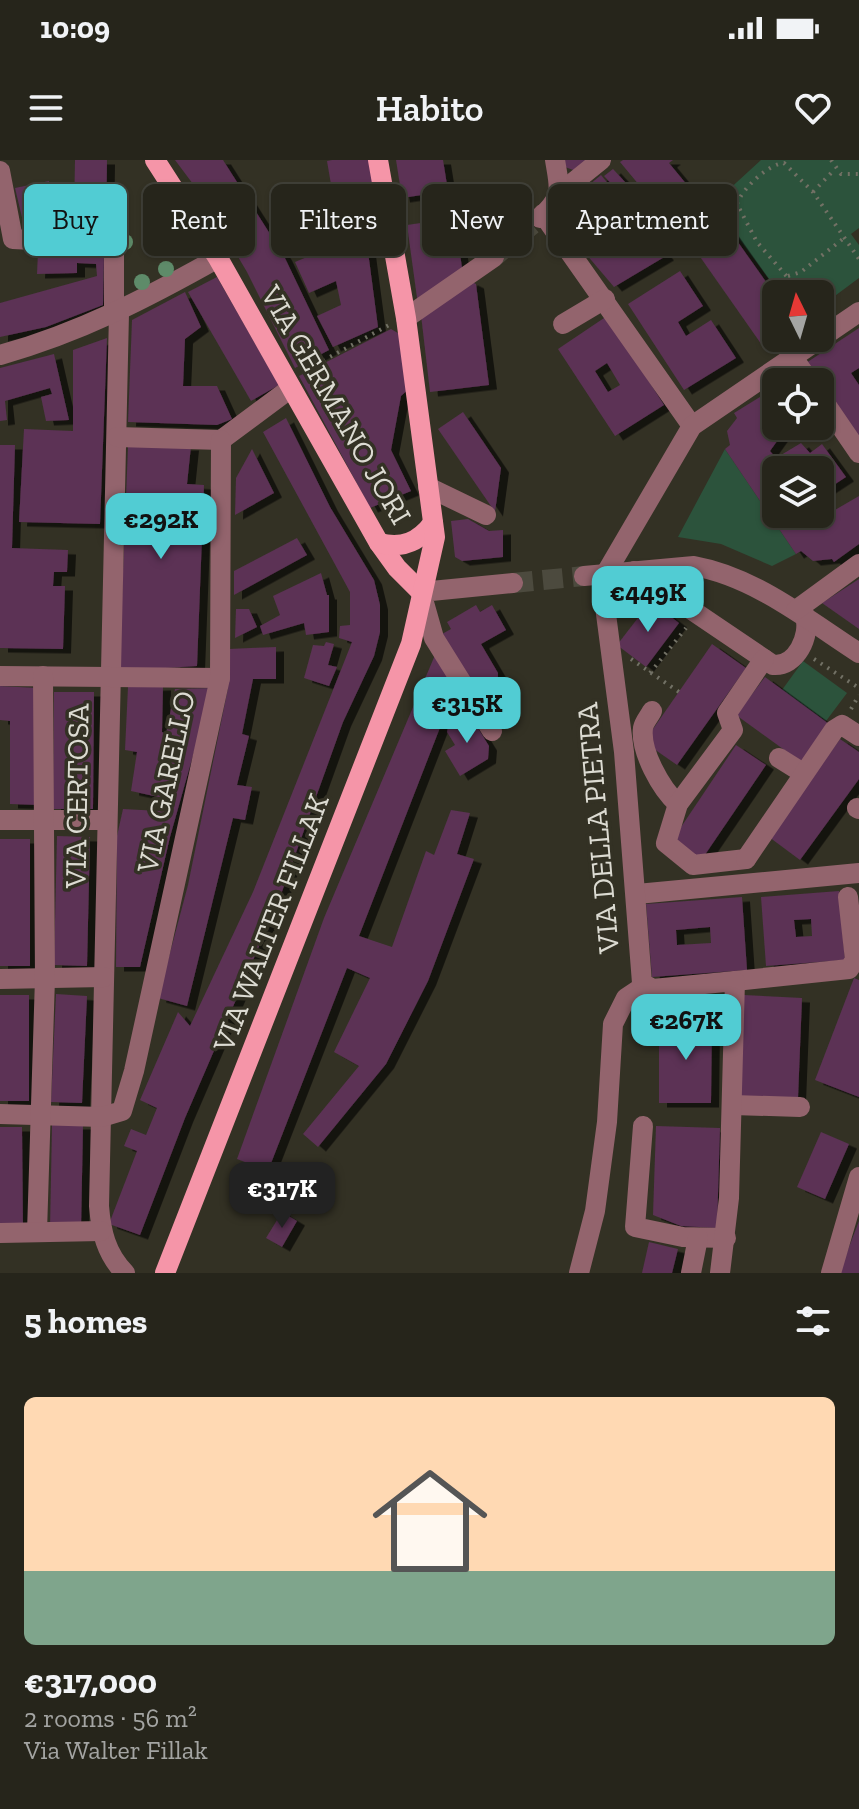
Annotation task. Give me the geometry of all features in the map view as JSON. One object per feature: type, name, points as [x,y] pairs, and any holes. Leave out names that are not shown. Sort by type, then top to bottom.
[{"type":"main road","name":"VIA GERMANO JORI","points":[[155,160],[218,258],[379,543],[421,592]]},
{"type":"main road","name":"VIA WALTER FILLAK","points":[[165,1273],[411,644],[421,592],[432,558],[433,523],[406,318],[378,160]]},
{"type":"main road","points":[[379,543],[406,544],[426,533],[433,523]]},
{"type":"street","points":[[555,160],[559,184]]},
{"type":"street","points":[[571,184],[601,160]]},
{"type":"street","name":"VIA CERTOSA","points":[[0,171],[13,239],[113,237],[117,314],[117,437],[108,679],[101,1231],[114,1262],[125,1273]]},
{"type":"street","points":[[548,210],[541,216],[548,225]]},
{"type":"street","points":[[572,256],[692,426]]},
{"type":"street","points":[[406,318],[494,257]]},
{"type":"street","points":[[0,355],[51,341],[117,314],[218,258]]},
{"type":"street","points":[[563,324],[605,299]]},
{"type":"street","points":[[606,573],[692,426],[859,312]]},
{"type":"street","points":[[794,359],[800,368]]},
{"type":"street","points":[[117,437],[221,440],[291,388]]},
{"type":"street","points":[[834,416],[859,453]]},
{"type":"street","name":"VIA GARELLO","points":[[102,1117],[122,1111],[134,1071],[220,678],[221,440]]},
{"type":"street","points":[[428,487],[486,515]]},
{"type":"street","points":[[801,613],[859,564]]},
{"type":"street","points":[[584,576],[694,566],[712,569],[801,613],[859,653]]},
{"type":"street","points":[[634,571],[777,666],[793,656],[807,635],[801,613]]},
{"type":"street","name":"VIA DELLA PIETRA","points":[[606,573],[603,591],[637,894],[644,986],[653,989],[854,970],[848,897]]},
{"type":"street","points":[[492,731],[434,638],[421,592],[513,583]]},
{"type":"street","points":[[764,659],[728,709],[733,730],[678,804],[667,837],[669,848],[693,865],[752,871],[859,873]]},
{"type":"street","points":[[0,676],[220,678]]},
{"type":"street","points":[[37,1232],[45,978],[43,676]]},
{"type":"street","points":[[652,711],[643,725],[643,745],[670,797],[678,804]]},
{"type":"street","points":[[752,871],[803,773],[838,725],[859,736]]},
{"type":"street","points":[[779,758],[803,773]]},
{"type":"street","points":[[0,820],[107,820]]},
{"type":"street","points":[[637,894],[752,871],[859,860]]},
{"type":"street","points":[[0,979],[104,977]]},
{"type":"street","points":[[720,1273],[726,1238],[733,1105],[735,981]]},
{"type":"street","points":[[579,1273],[595,1211],[607,1122],[613,1024],[626,998],[644,986]]},
{"type":"street","points":[[733,1105],[800,1107]]},
{"type":"street","points":[[0,1114],[102,1117]]},
{"type":"street","points":[[643,1126],[635,1227],[698,1238],[726,1238]]},
{"type":"street","points":[[831,1273],[859,1177]]},
{"type":"street","points":[[0,1233],[101,1231]]},
{"type":"street","points":[[691,1273],[698,1238]]},
{"type":"path","points":[[831,160],[835,169],[848,176],[859,174]]},
{"type":"path","points":[[791,280],[757,242],[737,204],[739,198],[777,163],[784,163],[813,192],[859,259]]},
{"type":"path","points":[[813,192],[835,169]]},
{"type":"path","points":[[788,276],[801,272],[844,238]]},
{"type":"path","points":[[291,388],[300,383],[295,375],[406,318]]},
{"type":"path","points":[[679,692],[648,672],[695,617]]},
{"type":"green space","points":[[761,160],[859,160],[859,228],[851,234],[859,245],[859,278],[834,297],[834,280],[770,280],[737,236],[735,184]]},
{"type":"green space","points":[[725,449],[762,504],[762,528],[778,528],[796,554],[772,566],[721,544],[678,537]]},
{"type":"green space","points":[[803,661],[847,693],[826,721],[782,690]]},
{"type":"building","points":[[75,160],[107,160],[107,184],[75,184]]},
{"type":"building","points":[[175,160],[223,160],[238,184],[193,184]]},
{"type":"building","points":[[370,160],[374,184],[331,184],[327,161]]},
{"type":"building","points":[[396,160],[443,160],[447,184],[422,184],[422,195],[406,197],[406,184],[400,184]]},
{"type":"building","points":[[564,160],[588,160],[576,171],[565,167]]},
{"type":"building","points":[[673,160],[669,163],[686,184],[638,184],[620,162]]},
{"type":"building","points":[[613,169],[626,183],[611,184],[604,176]]},
{"type":"building","points":[[601,175],[608,184],[590,184]]},
{"type":"building","points":[[24,186],[24,226],[15,188]]},
{"type":"building","points":[[255,210],[271,236],[271,256],[284,256],[329,350],[295,368],[238,256],[255,256]]},
{"type":"building","points":[[422,223],[422,256],[460,256],[463,275],[418,305],[407,225]]},
{"type":"building","points":[[737,241],[765,280],[762,280],[762,345],[700,256],[737,256]]},
{"type":"building","points":[[38,256],[104,256],[103,305],[46,327],[0,337],[0,303],[97,276],[96,264],[77,263],[77,273],[37,274]]},
{"type":"building","points":[[309,256],[369,256],[378,327],[333,347],[317,316],[341,305],[336,281],[309,293],[295,262]]},
{"type":"building","points":[[588,256],[666,256],[614,287]]},
{"type":"building","points":[[680,271],[703,306],[678,322],[686,336],[711,320],[736,358],[684,390],[628,304]]},
{"type":"building","points":[[217,277],[279,385],[251,401],[188,292]]},
{"type":"building","points":[[470,281],[476,284],[489,385],[430,392],[421,315]]},
{"type":"building","points":[[185,292],[201,327],[185,339],[183,386],[217,386],[232,419],[217,425],[128,422],[132,320]]},
{"type":"building","points":[[607,316],[664,405],[615,436],[558,349]],"holes":[[[607,363],[620,385],[608,392],[595,371]]]},
{"type":"building","points":[[859,328],[859,368],[851,373],[859,385],[859,439],[834,403],[834,368],[809,368],[806,363],[823,352],[834,352],[834,345]]},
{"type":"building","points":[[391,329],[403,336],[412,386],[401,396],[391,450],[411,491],[370,508],[299,376]]},
{"type":"building","points":[[107,338],[100,524],[19,522],[24,429],[73,431],[73,350]]},
{"type":"building","points":[[54,354],[69,420],[46,421],[41,397],[52,394],[50,388],[5,401],[7,420],[0,421],[0,368]]},
{"type":"building","points":[[762,396],[762,440],[778,440],[770,451],[774,456],[762,456],[762,504],[725,449],[730,445],[727,431],[737,418],[734,413]]},
{"type":"building","points":[[463,412],[501,468],[495,512],[438,429]]},
{"type":"building","points":[[286,418],[330,507],[374,580],[380,605],[380,632],[374,656],[343,722],[279,900],[185,1118],[140,1235],[109,1224],[137,1151],[124,1146],[131,1129],[146,1135],[157,1108],[140,1100],[178,1012],[190,1026],[253,892],[352,642],[339,638],[340,626],[350,625],[350,592],[263,432]]},
{"type":"building","points":[[801,443],[810,453],[822,444],[831,456],[779,456]]},
{"type":"building","points":[[0,445],[15,445],[12,548],[68,550],[67,572],[54,572],[53,586],[65,586],[63,649],[0,648]]},
{"type":"building","points":[[191,446],[187,484],[204,485],[197,666],[119,671],[128,447]]},
{"type":"building","points":[[252,449],[274,493],[235,515],[236,478]]},
{"type":"building","points":[[834,460],[846,477],[834,485]]},
{"type":"building","points":[[859,496],[859,544],[834,562],[832,559],[813,561],[801,551],[796,554],[778,528],[834,528],[834,511]]},
{"type":"building","points":[[468,519],[489,531],[503,530],[503,557],[462,561],[455,557],[451,521]]},
{"type":"building","points":[[297,538],[307,555],[234,595],[234,571]]},
{"type":"building","points":[[321,573],[329,595],[329,632],[306,635],[304,623],[263,635],[260,626],[280,615],[273,596]]},
{"type":"building","points":[[859,579],[859,629],[822,603]]},
{"type":"building","points":[[651,601],[679,623],[646,667],[617,645]]},
{"type":"building","points":[[476,605],[480,612],[492,605],[506,630],[481,644],[498,673],[497,706],[487,711],[442,634],[451,629],[447,622]]},
{"type":"building","points":[[236,609],[249,609],[257,627],[235,638]]},
{"type":"building","points":[[326,642],[334,644],[328,665],[337,667],[329,686],[304,678],[313,645],[324,646]]},
{"type":"building","points":[[712,644],[746,668],[677,765],[644,742]]},
{"type":"building","points":[[276,647],[276,679],[253,679],[242,734],[249,736],[237,785],[252,787],[245,820],[233,818],[187,1006],[158,998],[188,885],[228,688],[229,649]]},
{"type":"building","points":[[435,655],[455,689],[359,936],[392,947],[426,851],[434,855],[451,810],[470,813],[457,854],[474,859],[428,981],[386,1064],[318,1147],[303,1134],[359,1066],[334,1052],[370,978],[347,968],[268,1171],[237,1159],[324,918]]},
{"type":"building","points":[[765,677],[829,724],[801,762],[736,715]]},
{"type":"building","points":[[0,686],[37,688],[40,805],[10,804],[10,721],[0,720]]},
{"type":"building","points":[[163,686],[162,732],[166,734],[175,689],[212,688],[170,837],[140,967],[116,967],[117,836],[123,809],[160,811],[163,798],[131,791],[137,752],[125,750],[128,687]]},
{"type":"building","points":[[54,692],[94,692],[93,809],[53,809]]},
{"type":"building","points":[[468,712],[489,746],[488,759],[460,776],[445,751],[455,745],[447,732],[449,723]]},
{"type":"building","points":[[840,739],[859,752],[859,779],[800,860],[769,837]]},
{"type":"building","points":[[736,745],[766,765],[700,862],[671,842]]},
{"type":"building","points":[[57,836],[90,837],[87,966],[54,965]]},
{"type":"building","points":[[0,839],[30,839],[30,966],[0,966]]},
{"type":"building","points":[[839,891],[845,960],[766,966],[761,897]],"holes":[[[811,919],[812,936],[796,937],[794,920]]]},
{"type":"building","points":[[742,897],[747,970],[652,977],[646,904]],"holes":[[[710,927],[711,943],[677,945],[676,930]]]},
{"type":"building","points":[[854,978],[859,980],[859,1097],[815,1080]]},
{"type":"building","points":[[56,994],[87,996],[82,1103],[51,1102]]},
{"type":"building","points":[[0,995],[29,995],[29,1101],[0,1101]]},
{"type":"building","points":[[744,995],[802,998],[798,1098],[740,1096]]},
{"type":"building","points":[[681,1018],[712,1018],[711,1103],[659,1103],[659,1025],[681,1025]]},
{"type":"building","points":[[52,1125],[83,1125],[81,1229],[50,1229]]},
{"type":"building","points":[[656,1126],[720,1128],[717,1228],[681,1226],[653,1215]]},
{"type":"building","points":[[0,1127],[22,1127],[23,1229],[0,1229]]},
{"type":"building","points":[[821,1132],[849,1144],[825,1199],[797,1187]]},
{"type":"building","points":[[282,1212],[297,1221],[282,1247],[266,1238]]},
{"type":"building","points":[[859,1221],[859,1273],[839,1273]]},
{"type":"building","points":[[649,1242],[678,1249],[672,1273],[642,1273]]},
{"type":"tunnel","points":[[494,257],[540,218]]},
{"type":"tunnel","points":[[513,583],[584,576]]}]
